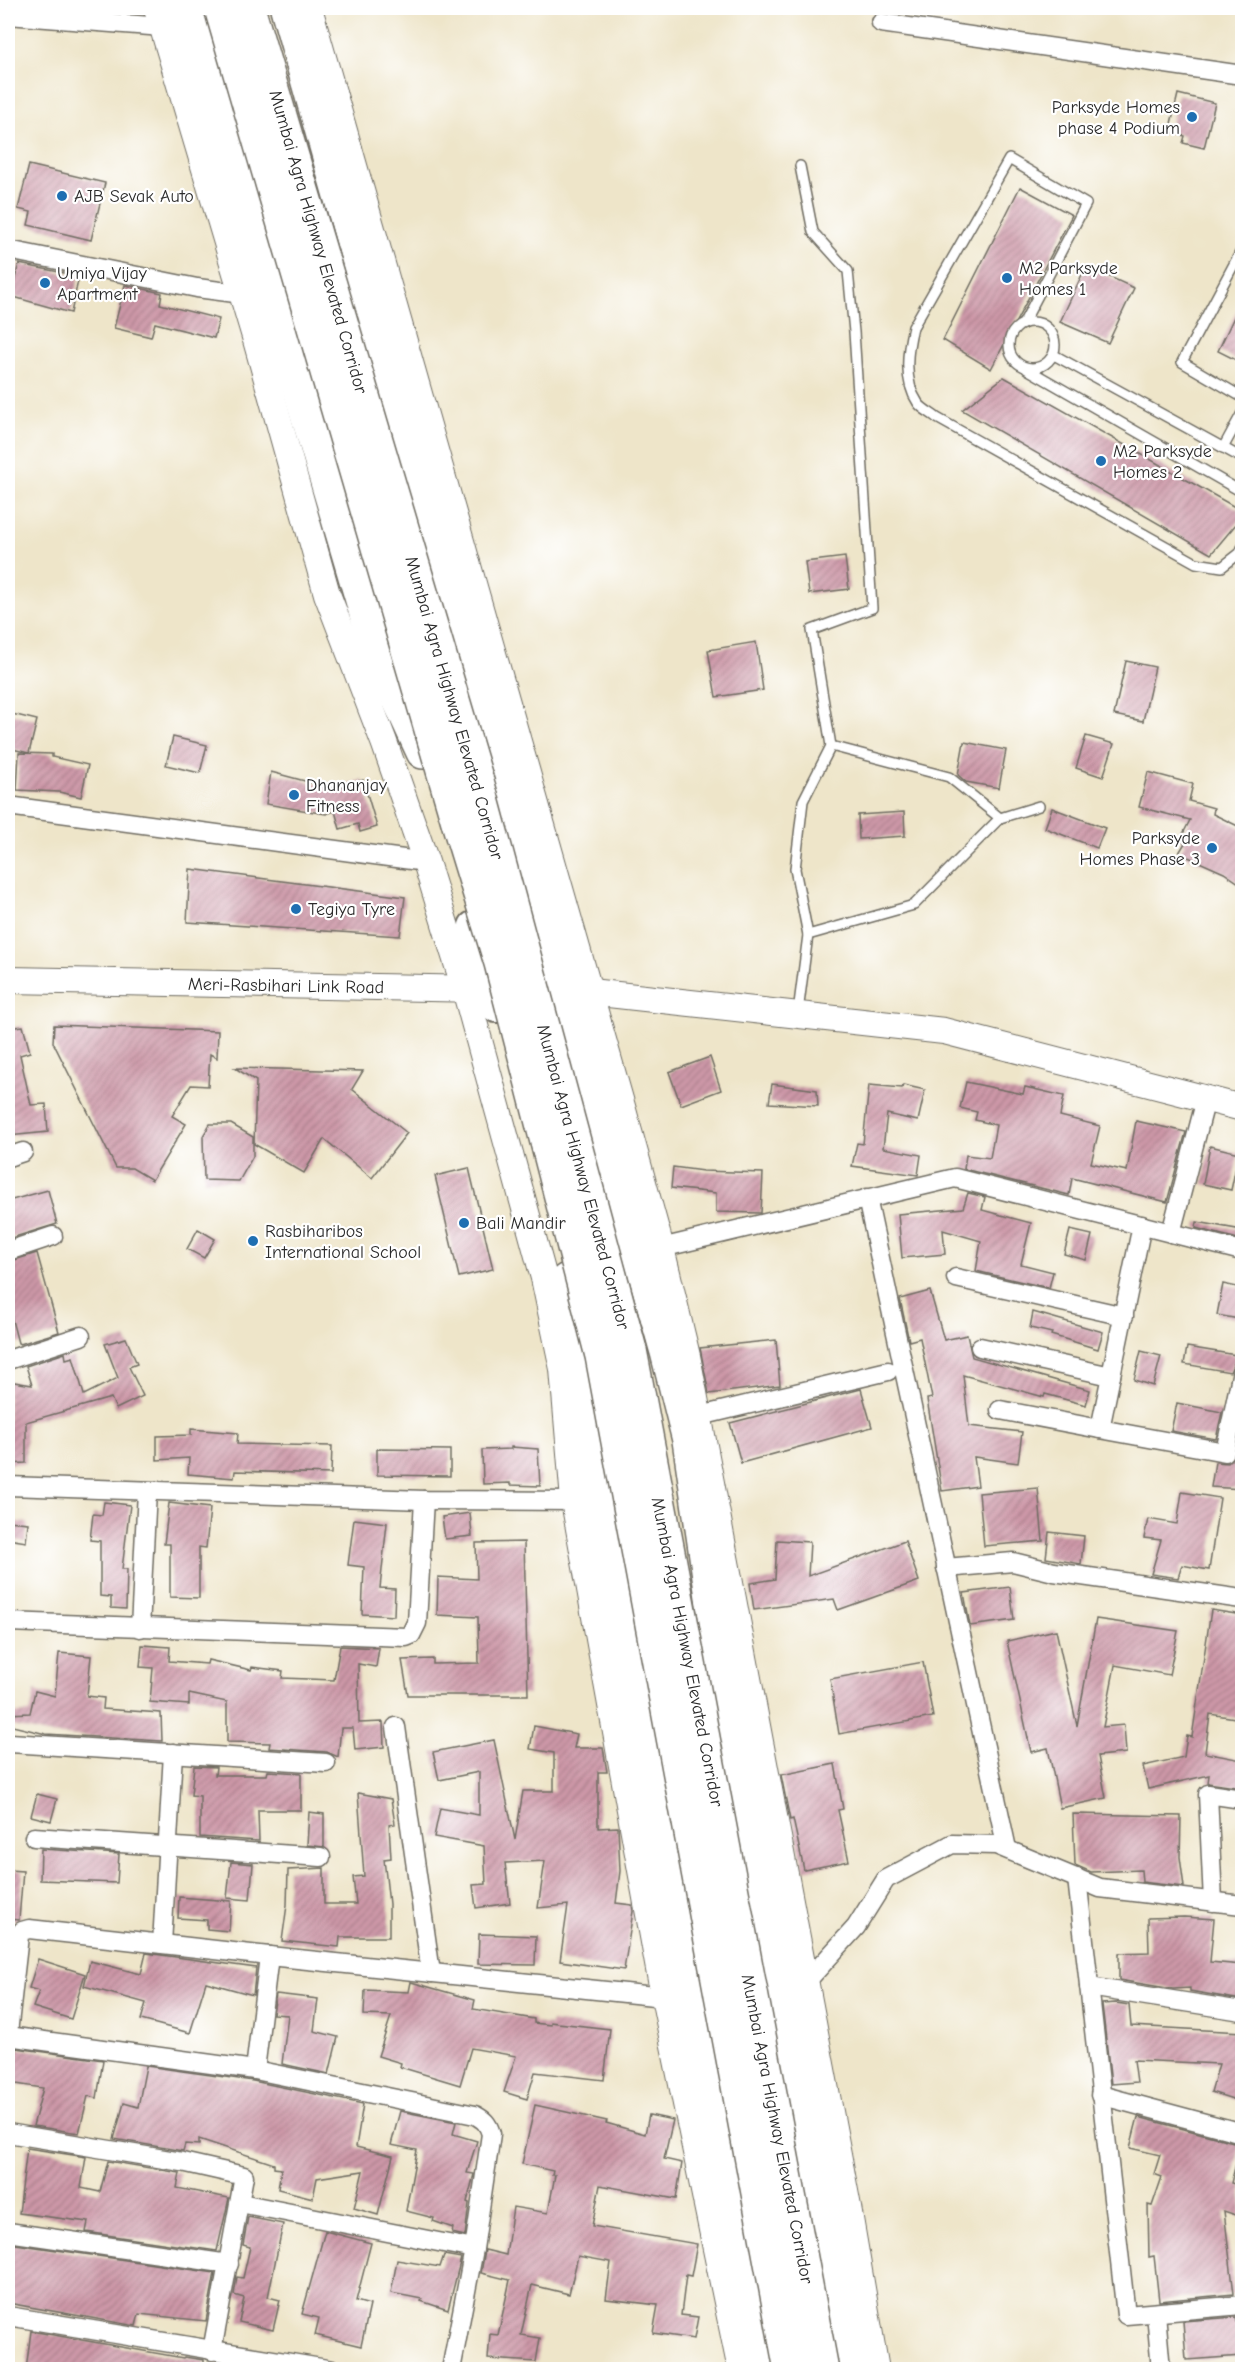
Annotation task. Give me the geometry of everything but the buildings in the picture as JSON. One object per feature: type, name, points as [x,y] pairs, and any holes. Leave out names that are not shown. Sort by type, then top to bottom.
[{"type":"highway","name":"Mumbai Agra Highway Elevated Corridor","points":[[221,8],[501,963],[602,1356],[791,2370]]},
{"type":"highway","name":"Mumbai Agra Highway Elevated Corridor","points":[[248,8],[479,788],[630,1350],[822,2370]]},
{"type":"highway","points":[[287,8],[567,990],[667,1352],[688,1440],[722,1658],[856,2370]]},
{"type":"highway","points":[[169,14],[378,654],[423,752]]},
{"type":"highway","points":[[567,1280],[575,1365],[629,1672],[758,2370]]},
{"type":"main road","points":[[202,8],[423,752],[478,989],[591,1363],[779,2370]]},
{"type":"main road","points":[[264,8],[567,990],[643,1344],[836,2370]]},
{"type":"street","points":[[309,8],[567,990],[661,1248],[699,1416],[806,1982],[876,2370]]},
{"type":"street","points":[[8,15],[169,14],[243,294],[327,594],[384,741],[426,862],[478,989],[563,1369],[574,1501],[664,1997],[741,2370]]},
{"type":"street","points":[[881,23],[1242,75]]},
{"type":"street","points":[[8,250],[197,288],[243,294]]},
{"type":"street","points":[[8,806],[426,862]]},
{"type":"street","name":"Meri-Rasbihari Link Road","points":[[8,980],[567,990],[944,1031],[1242,1108]]},
{"type":"street","points":[[1171,1233],[1206,1099]]},
{"type":"street","points":[[661,1248],[955,1178],[1242,1251]]},
{"type":"street","points":[[867,1198],[1007,1849]]},
{"type":"street","points":[[1100,1429],[1142,1225]]},
{"type":"street","points":[[8,1251],[53,1236]]},
{"type":"street","points":[[956,1278],[1124,1316]]},
{"type":"street","points":[[8,1360],[81,1336]]},
{"type":"street","points":[[980,1347],[1111,1377]]},
{"type":"street","points":[[699,1416],[888,1371]]},
{"type":"street","points":[[1000,1410],[1225,1452],[1242,1371]]},
{"type":"street","points":[[8,1486],[424,1500],[574,1501]]},
{"type":"street","points":[[140,1628],[147,1491]]},
{"type":"street","points":[[8,1622],[406,1637],[411,1635],[417,1623],[424,1500]]},
{"type":"street","points":[[946,1568],[1013,1562],[1054,1572],[1242,1599]]},
{"type":"street","points":[[396,1727],[430,1973]]},
{"type":"street","points":[[10,1743],[326,1763]]},
{"type":"street","points":[[162,1944],[173,1754]]},
{"type":"street","points":[[1213,1902],[1208,1794],[1242,1799]]},
{"type":"street","points":[[34,1837],[321,1857]]},
{"type":"street","points":[[806,1982],[856,1927],[886,1879],[952,1844],[996,1845],[1100,1888],[1242,1905]]},
{"type":"street","points":[[1077,1878],[1126,2315],[1242,2305]]},
{"type":"street","points":[[451,2370],[474,2249],[491,2133],[487,2123],[475,2115],[255,2070],[8,2034],[18,1943],[22,1931],[29,1929],[664,1997]]},
{"type":"street","points":[[255,2070],[269,1956]]},
{"type":"street","points":[[1089,1987],[1242,2011]]},
{"type":"street","points":[[1100,2095],[1242,2133]]},
{"type":"street","points":[[8,2133],[240,2174],[245,2178],[212,2351]]},
{"type":"street","points":[[240,2203],[474,2249]]},
{"type":"street","points":[[8,2232],[229,2264]]},
{"type":"street","points":[[1156,2313],[1161,2370]]},
{"type":"street","points":[[8,2316],[333,2370]]},
{"type":"lane","points":[[1242,492],[1015,361],[1009,348],[1012,333],[1023,324],[1086,204],[1009,159],[913,327],[906,355],[909,379],[918,404],[937,417],[1196,563],[1222,567],[1240,553],[1242,548]]},
{"type":"lane","points":[[797,1015],[808,935],[795,869],[803,801],[831,746],[812,630],[872,608],[848,271],[813,232],[800,166]]},
{"type":"lane","points":[[1242,249],[1182,362],[1242,396]]},
{"type":"lane","points":[[1023,324],[1039,323],[1052,332],[1056,347],[1054,355],[1043,367],[1027,369]]},
{"type":"lane","points":[[1054,355],[1242,458]]},
{"type":"lane","points":[[1223,448],[1242,413]]},
{"type":"lane","points":[[831,746],[949,777],[1000,818]]},
{"type":"lane","points":[[808,935],[914,905],[977,844],[1000,818],[1039,806]]},
{"type":"place","name":"Parksyde Homes phase 4 Podium","points":[[1192,117]]},
{"type":"place","name":"AJB Sevak Auto","points":[[62,196]]},
{"type":"place","name":"M2 Parksyde Homes 1","points":[[1007,278]]},
{"type":"place","name":"Umiya Vijay Apartment","points":[[45,283]]},
{"type":"place","name":"M2 Parksyde Homes 2","points":[[1101,461]]},
{"type":"place","name":"Dhananjay Fitness","points":[[294,795]]},
{"type":"place","name":"Parksyde Homes Phase 3","points":[[1212,848]]},
{"type":"place","name":"Tegiya Tyre","points":[[296,909]]},
{"type":"place","name":"Bali Mandir","points":[[464,1223]]},
{"type":"place","name":"Rasbiharibos International School","points":[[253,1241]]}]
